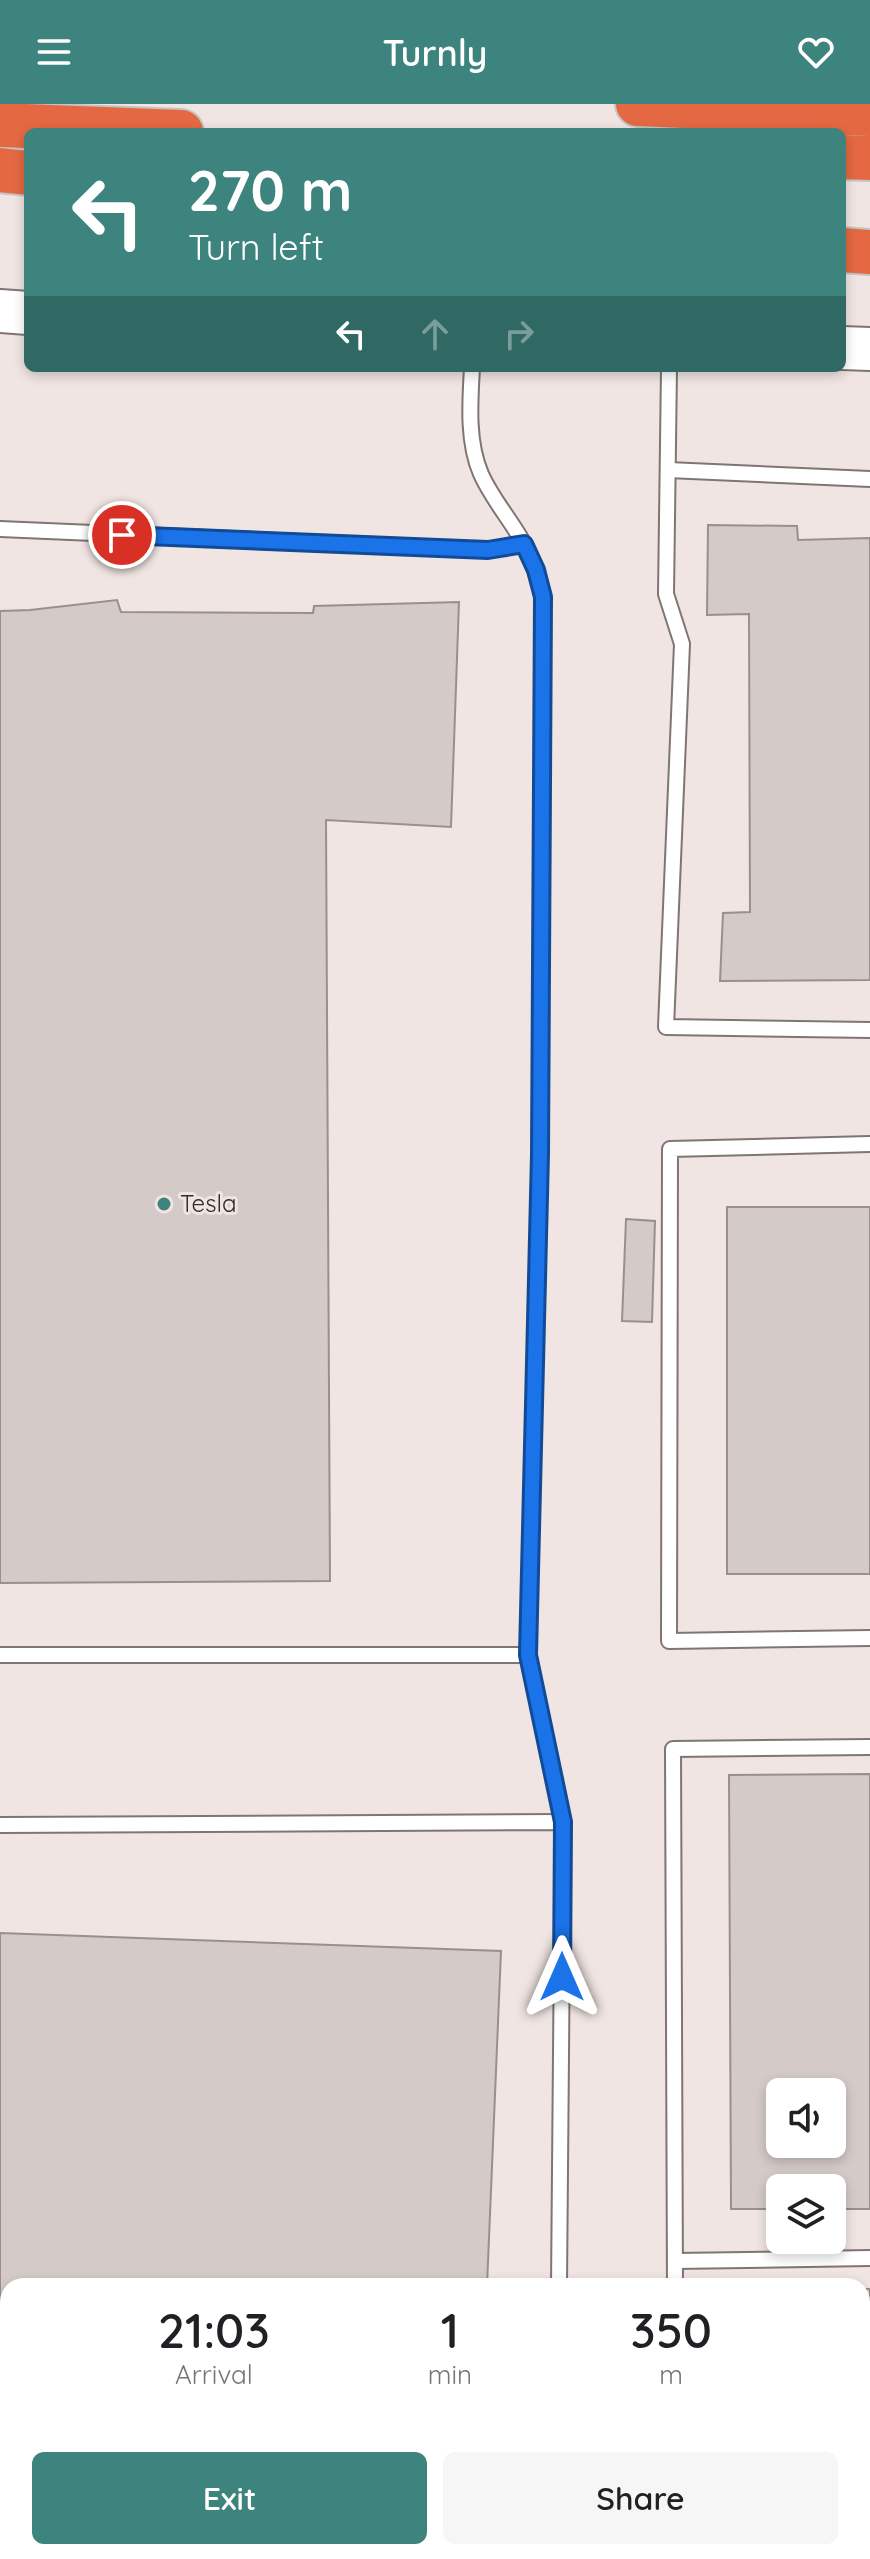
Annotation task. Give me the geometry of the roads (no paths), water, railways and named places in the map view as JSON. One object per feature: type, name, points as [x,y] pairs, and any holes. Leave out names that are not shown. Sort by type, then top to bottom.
[{"type":"highway","points":[[638,104],[870,114]]},
{"type":"highway","points":[[0,125],[78,128]]},
{"type":"highway","points":[[846,157],[870,158]]},
{"type":"highway","points":[[0,170],[24,173]]},
{"type":"highway","points":[[846,250],[870,252]]},
{"type":"street","points":[[0,311],[24,313]]},
{"type":"street","points":[[846,348],[870,349]]},
{"type":"lane","points":[[472,372],[470,403],[474,450],[481,474],[524,544],[536,570],[543,597],[540,1154],[528,1655],[563,1822],[559,2278]]},
{"type":"lane","points":[[669,372],[666,594],[682,644],[666,1027],[870,1030]]},
{"type":"lane","points":[[668,470],[870,479]]},
{"type":"lane","points":[[0,529],[488,550],[524,544]]},
{"type":"lane","points":[[870,1144],[670,1149],[669,1641],[870,1638]]},
{"type":"lane","points":[[0,1655],[528,1655]]},
{"type":"lane","points":[[675,2278],[673,1749],[870,1747]]},
{"type":"lane","points":[[0,1825],[563,1822]]},
{"type":"lane","points":[[675,2261],[870,2258]]},
{"type":"place","name":"Tesla","points":[[164,1204]]}]
